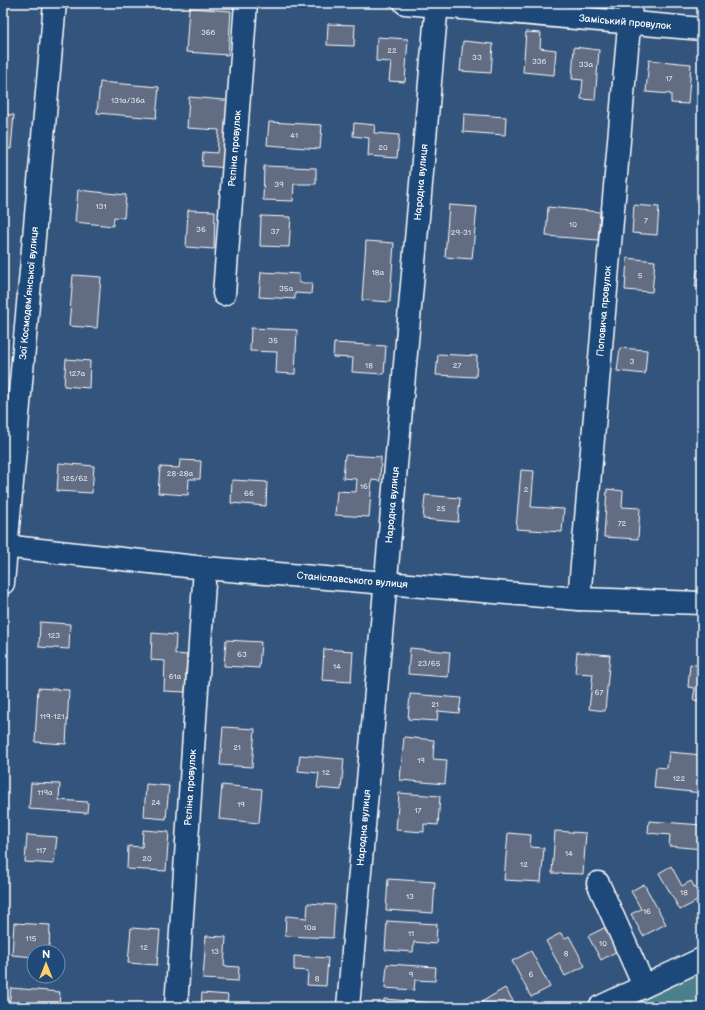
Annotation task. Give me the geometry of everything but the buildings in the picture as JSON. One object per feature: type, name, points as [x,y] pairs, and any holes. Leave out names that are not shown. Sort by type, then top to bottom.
[{"type":"street","name":"Зої Космодем’янської вулиця","points":[[3,583],[4,546],[55,3]]},
{"type":"street","name":"Рєпіна провулок","points":[[224,294],[246,3]]},
{"type":"street","name":"Заміський провулок","points":[[405,3],[630,13],[702,29]]},
{"type":"street","name":"Народна вулиця","points":[[348,1007],[436,4]]},
{"type":"street","name":"Поповича провулок","points":[[579,599],[630,13]]},
{"type":"street","name":"Станіславського вулиця","points":[[4,546],[205,568],[579,599],[702,603]]},
{"type":"street","name":"Рєпіна провулок","points":[[176,1007],[205,568]]},
{"type":"street","points":[[598,884],[644,986]]},
{"type":"street","points":[[600,1007],[702,959]]},
{"type":"green space","points":[[702,969],[702,1007],[627,1007]]}]
